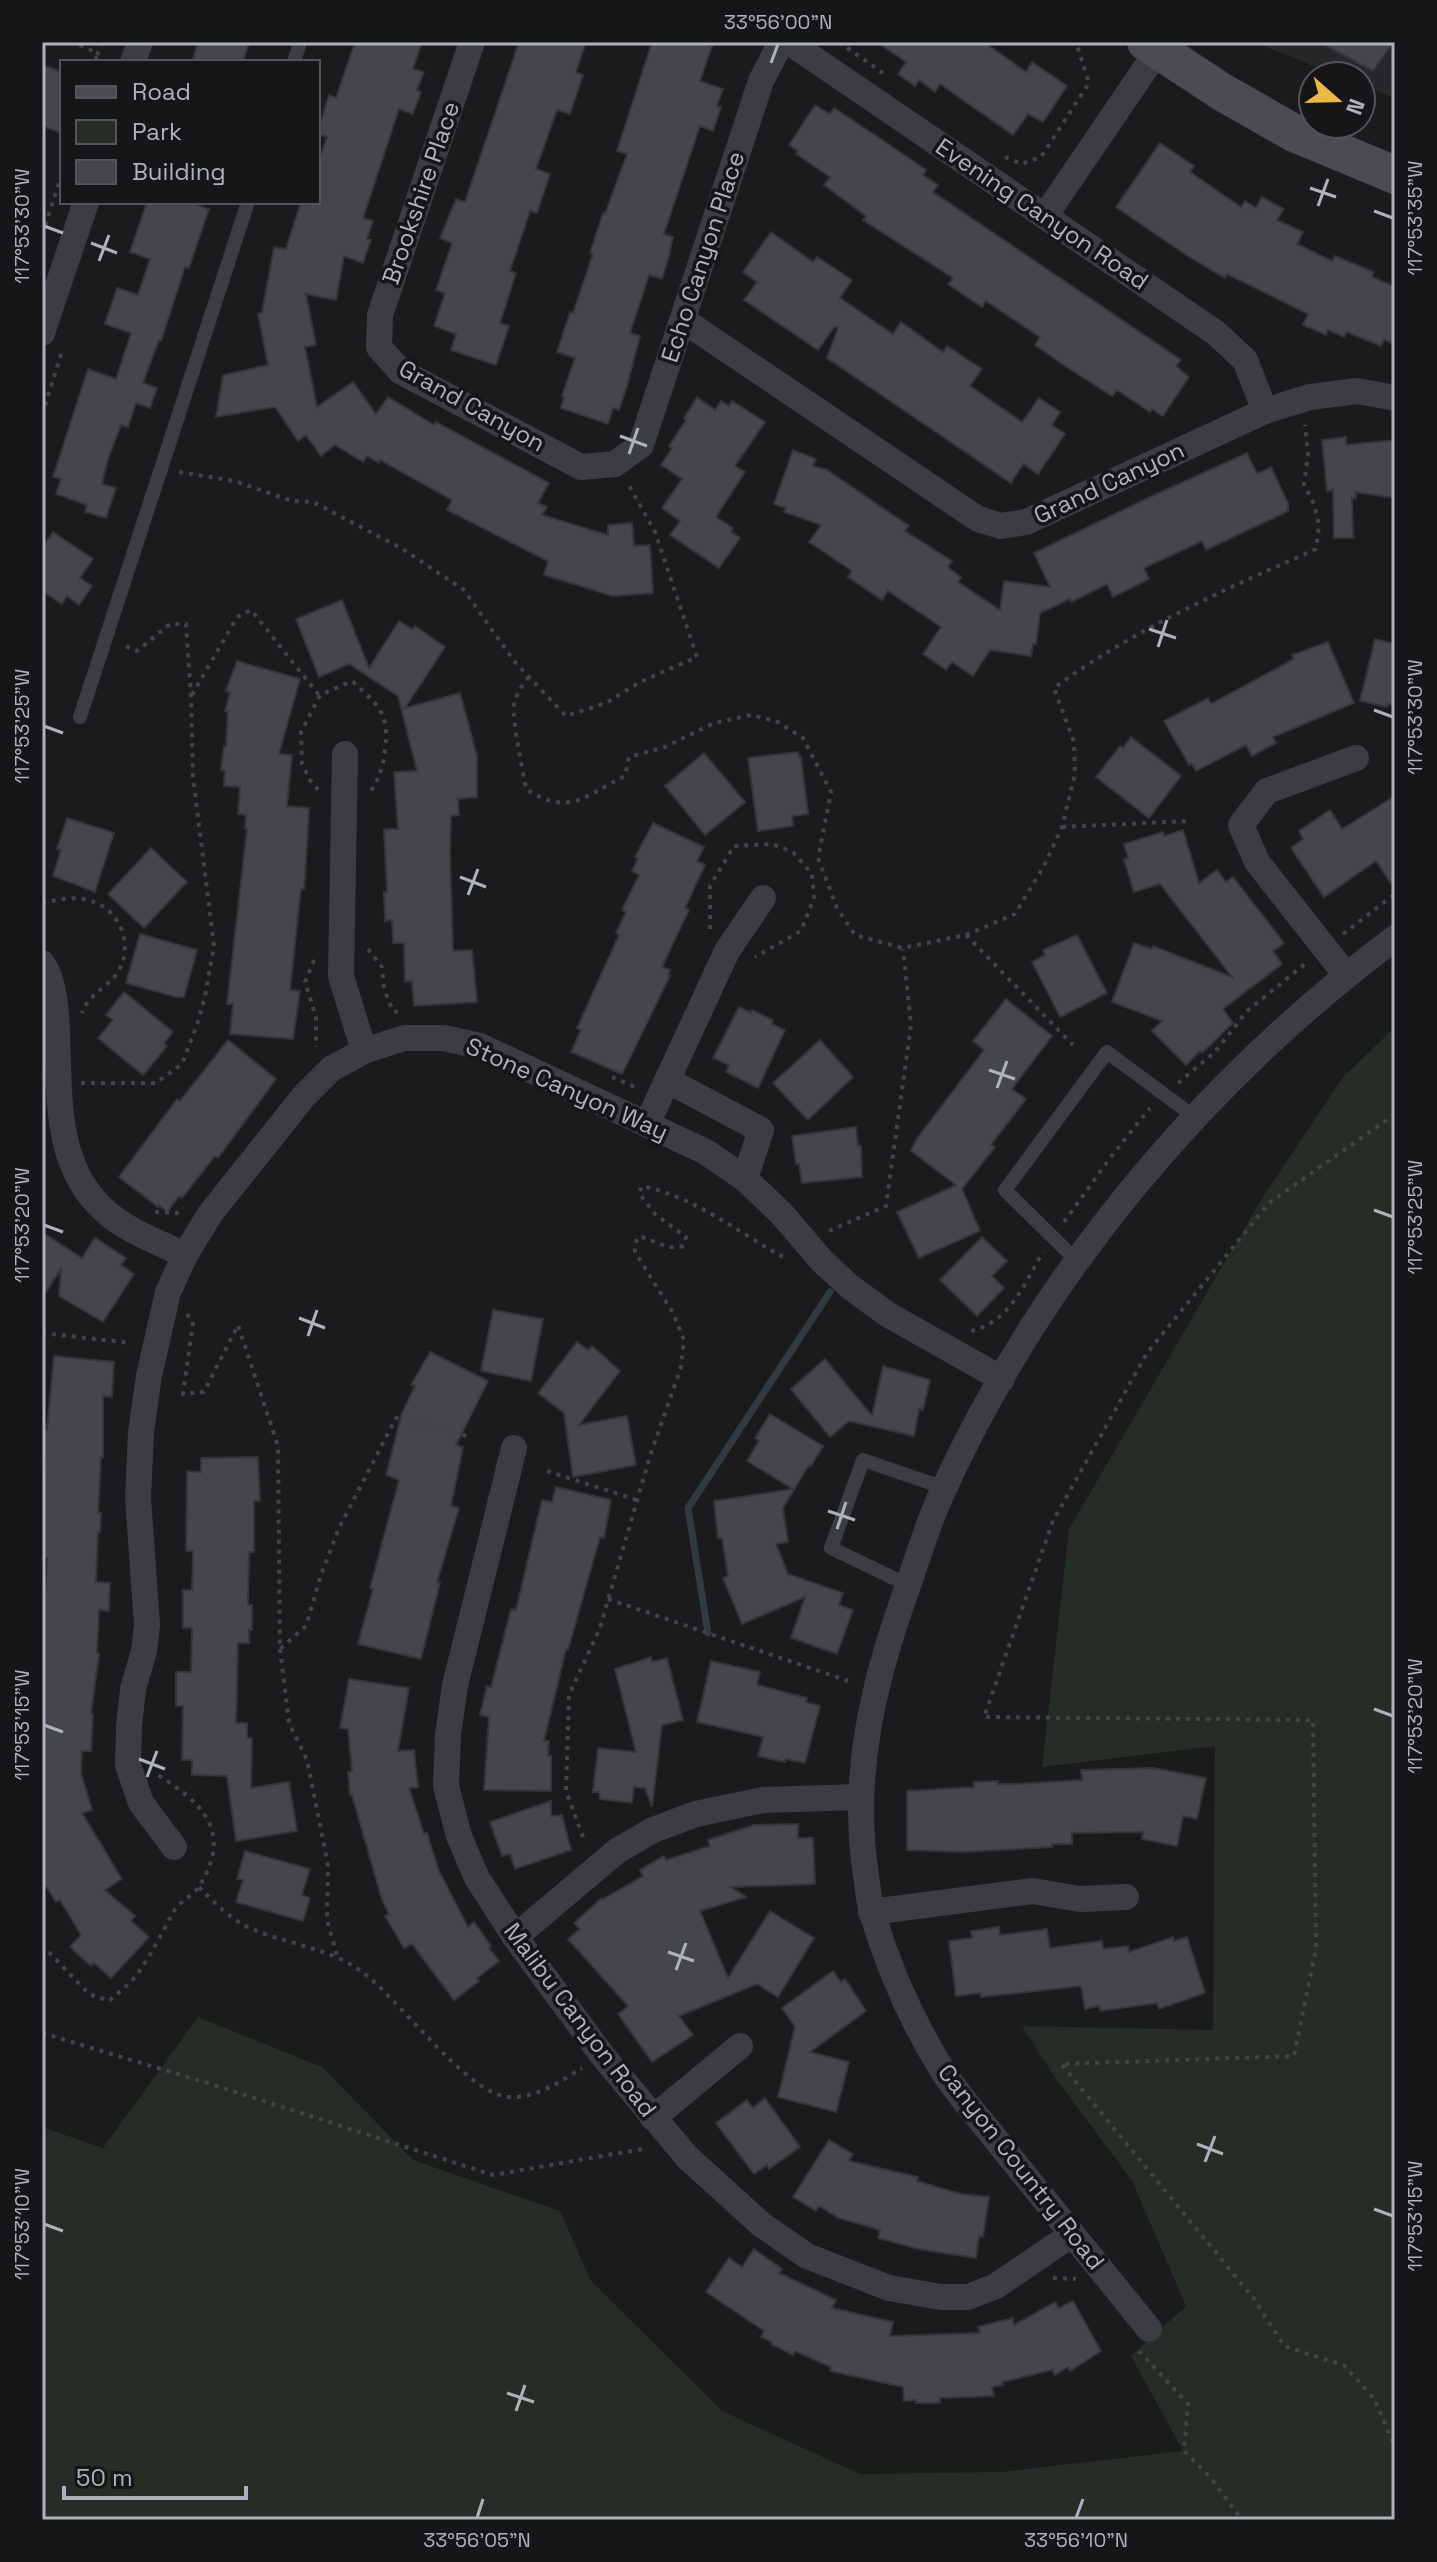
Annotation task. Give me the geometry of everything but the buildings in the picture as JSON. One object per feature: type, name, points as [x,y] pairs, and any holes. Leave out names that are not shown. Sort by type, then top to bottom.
[{"type":"main road","points":[[1152,46],[1222,92],[1294,133],[1395,175]]},
{"type":"street","name":"Brookshire Place","points":[[379,347],[380,315],[472,42]]},
{"type":"street","name":"Echo Canyon Place","points":[[620,470],[641,445],[761,81],[781,42]]},
{"type":"street","name":"Evening Canyon Road","points":[[789,42],[1216,333],[1245,360],[1265,411]]},
{"type":"street","points":[[1045,216],[1152,46]]},
{"type":"street","points":[[42,333],[85,204]]},
{"type":"street","name":"Grand Canyon","points":[[683,320],[978,519],[1001,526],[1026,522],[1265,411],[1310,397],[1357,391],[1395,398]]},
{"type":"street","name":"Grand Canyon","points":[[379,347],[400,371],[581,467],[620,470]]},
{"type":"street","points":[[345,754],[341,976],[364,1051]]},
{"type":"street","points":[[1346,975],[1257,862],[1241,825],[1267,791],[1356,758]]},
{"type":"street","points":[[647,1124],[655,1080],[727,951],[763,898]]},
{"type":"street","name":"Canyon Country Road","points":[[1142,2338],[1071,2235],[942,2071],[904,2002],[871,1912],[861,1844],[860,1797],[870,1714],[891,1633],[945,1488],[1002,1379],[1077,1261],[1155,1160],[1247,1064],[1346,975],[1395,938]]},
{"type":"street","points":[[42,963],[48,971],[56,1016],[62,1134],[76,1175],[103,1210],[128,1227],[185,1255]]},
{"type":"street","name":"Stone Canyon Way","points":[[174,1847],[141,1803],[128,1765],[133,1689],[144,1651],[147,1625],[138,1498],[141,1432],[149,1376],[168,1292],[185,1255],[210,1214],[304,1096],[331,1069],[364,1051],[404,1038],[444,1038],[480,1046],[706,1152],[745,1179],[849,1286],[887,1314],[1002,1379]]},
{"type":"street","points":[[655,1080],[761,1130],[745,1179]]},
{"type":"street","name":"Malibu Canyon Road","points":[[514,1448],[455,1685],[448,1735],[446,1786],[459,1836],[477,1878],[515,1937],[602,2055],[687,2157],[762,2225],[807,2256],[889,2288],[941,2297],[968,2297],[996,2286],[1071,2235]]},
{"type":"street","points":[[515,1937],[617,1851],[653,1830],[696,1814],[763,1800],[860,1797]]},
{"type":"street","points":[[871,1912],[1033,1891],[1080,1899],[1126,1897]]},
{"type":"street","points":[[653,2118],[740,2046]]},
{"type":"lane","points":[[80,717],[247,204]]},
{"type":"lane","points":[[1077,1261],[1005,1190],[1107,1052],[1196,1118]]},
{"type":"lane","points":[[908,1585],[831,1548],[863,1460],[945,1488]]},
{"type":"path","points":[[70,42],[88,47],[97,55]]},
{"type":"path","points":[[97,60],[102,42]]},
{"type":"path","points":[[839,42],[890,78]]},
{"type":"path","points":[[1005,157],[1022,164],[1041,157],[1089,83],[1076,42]]},
{"type":"path","points":[[42,235],[60,180]]},
{"type":"path","points":[[529,677],[521,686],[514,707],[518,737],[526,789],[546,802],[573,803],[625,776],[629,757],[665,747],[714,723],[751,715],[778,722],[803,738],[831,792],[818,858],[837,908],[855,935],[903,948],[966,935],[1015,914],[1044,866],[1062,827],[1075,774],[1074,742],[1054,688],[1085,665],[1205,599],[1316,549],[1319,525],[1314,504],[1304,484],[1308,455],[1304,418]]},
{"type":"path","points":[[161,467],[189,475],[234,481],[292,501],[313,502],[401,548],[464,590],[514,661],[566,716],[606,703],[640,682],[697,657],[655,532],[620,470]]},
{"type":"path","points":[[82,1096],[80,1083],[156,1083],[182,1064],[197,1025],[214,946],[193,777],[186,624],[170,624],[137,651],[121,644],[116,608]]},
{"type":"path","points":[[191,697],[237,617],[251,610],[320,695]]},
{"type":"path","points":[[325,799],[302,764],[301,732],[320,695],[352,681],[374,701],[388,727],[382,773],[368,796]]},
{"type":"path","points":[[1062,827],[1189,821]]},
{"type":"path","points":[[711,933],[710,886],[734,846],[773,844],[794,853],[812,874],[814,898],[801,931],[746,961]]},
{"type":"path","points":[[967,1332],[987,1327],[1006,1313],[1053,1237],[1145,1113],[1215,1052],[1247,1011],[1395,894]]},
{"type":"path","points":[[42,903],[66,898],[91,901],[114,915],[125,938],[121,967],[87,999],[81,1026]]},
{"type":"path","points":[[966,935],[1073,1045]]},
{"type":"path","points":[[366,943],[370,954],[382,967],[384,989],[393,1011],[405,1014]]},
{"type":"path","points":[[819,1222],[829,1231],[886,1206],[911,1025],[903,948]]},
{"type":"path","points":[[313,1056],[318,1043],[316,1017],[305,982],[316,950]]},
{"type":"path","points":[[607,1075],[633,1086],[655,1080]]},
{"type":"path","points":[[1395,1114],[1269,1203],[1147,1353],[1053,1521],[984,1717],[1313,1720],[1316,1949],[1294,2056],[1061,2064],[1254,2299],[1284,2346],[1345,2366],[1375,2400],[1395,2448]]},
{"type":"path","points":[[583,1837],[566,1791],[569,1695],[600,1628],[637,1500],[681,1367],[684,1340],[673,1313],[635,1252],[635,1244],[639,1236],[660,1246],[677,1248],[683,1246],[686,1237],[655,1214],[639,1193],[642,1186],[679,1199],[781,1256],[793,1255],[786,1245]]},
{"type":"path","points":[[146,1212],[177,1213],[188,1202]]},
{"type":"path","points":[[179,1318],[184,1309],[193,1322],[183,1394],[204,1392],[238,1325],[278,1446],[280,1649],[289,1723],[307,1760],[328,1866],[327,1920],[338,1959]]},
{"type":"path","points":[[42,1333],[139,1344]]},
{"type":"path","points":[[280,1649],[306,1626],[339,1528],[396,1418],[471,1437]]},
{"type":"path","points":[[547,1471],[637,1500]]},
{"type":"path","points":[[608,1599],[848,1681]]},
{"type":"path","points":[[42,1945],[89,1994],[109,2001],[139,1973],[177,1906],[199,1887],[212,1859],[213,1837],[209,1816],[174,1785],[151,1771]]},
{"type":"path","points":[[199,1887],[236,1921],[338,1959],[360,1971],[467,2074],[500,2095],[518,2098],[535,2093],[602,2055]]},
{"type":"path","points":[[42,2033],[493,2175],[654,2147]]},
{"type":"path","points":[[1044,2277],[1078,2279]]},
{"type":"path","points":[[1142,2338],[1188,2404],[1184,2451],[1211,2478],[1242,2520]]},
{"type":"shaded area","points":[[1254,42],[1395,42],[1395,98],[1377,91],[1377,60],[1299,60]]},
{"type":"green space","points":[[1395,1027],[1395,2520],[42,2520],[42,2127],[103,2148],[198,2017],[322,2067],[413,2160],[560,2211],[591,2281],[722,2411],[860,2474],[1001,2472],[1183,2451],[1131,2356],[1186,2306],[1132,2181],[1056,2079],[1022,2026],[1213,2030],[1215,1746],[1042,1767],[1069,1529],[1261,1200],[1342,1078]]},
{"type":"waterway","points":[[708,1633],[688,1508],[830,1292]]}]
